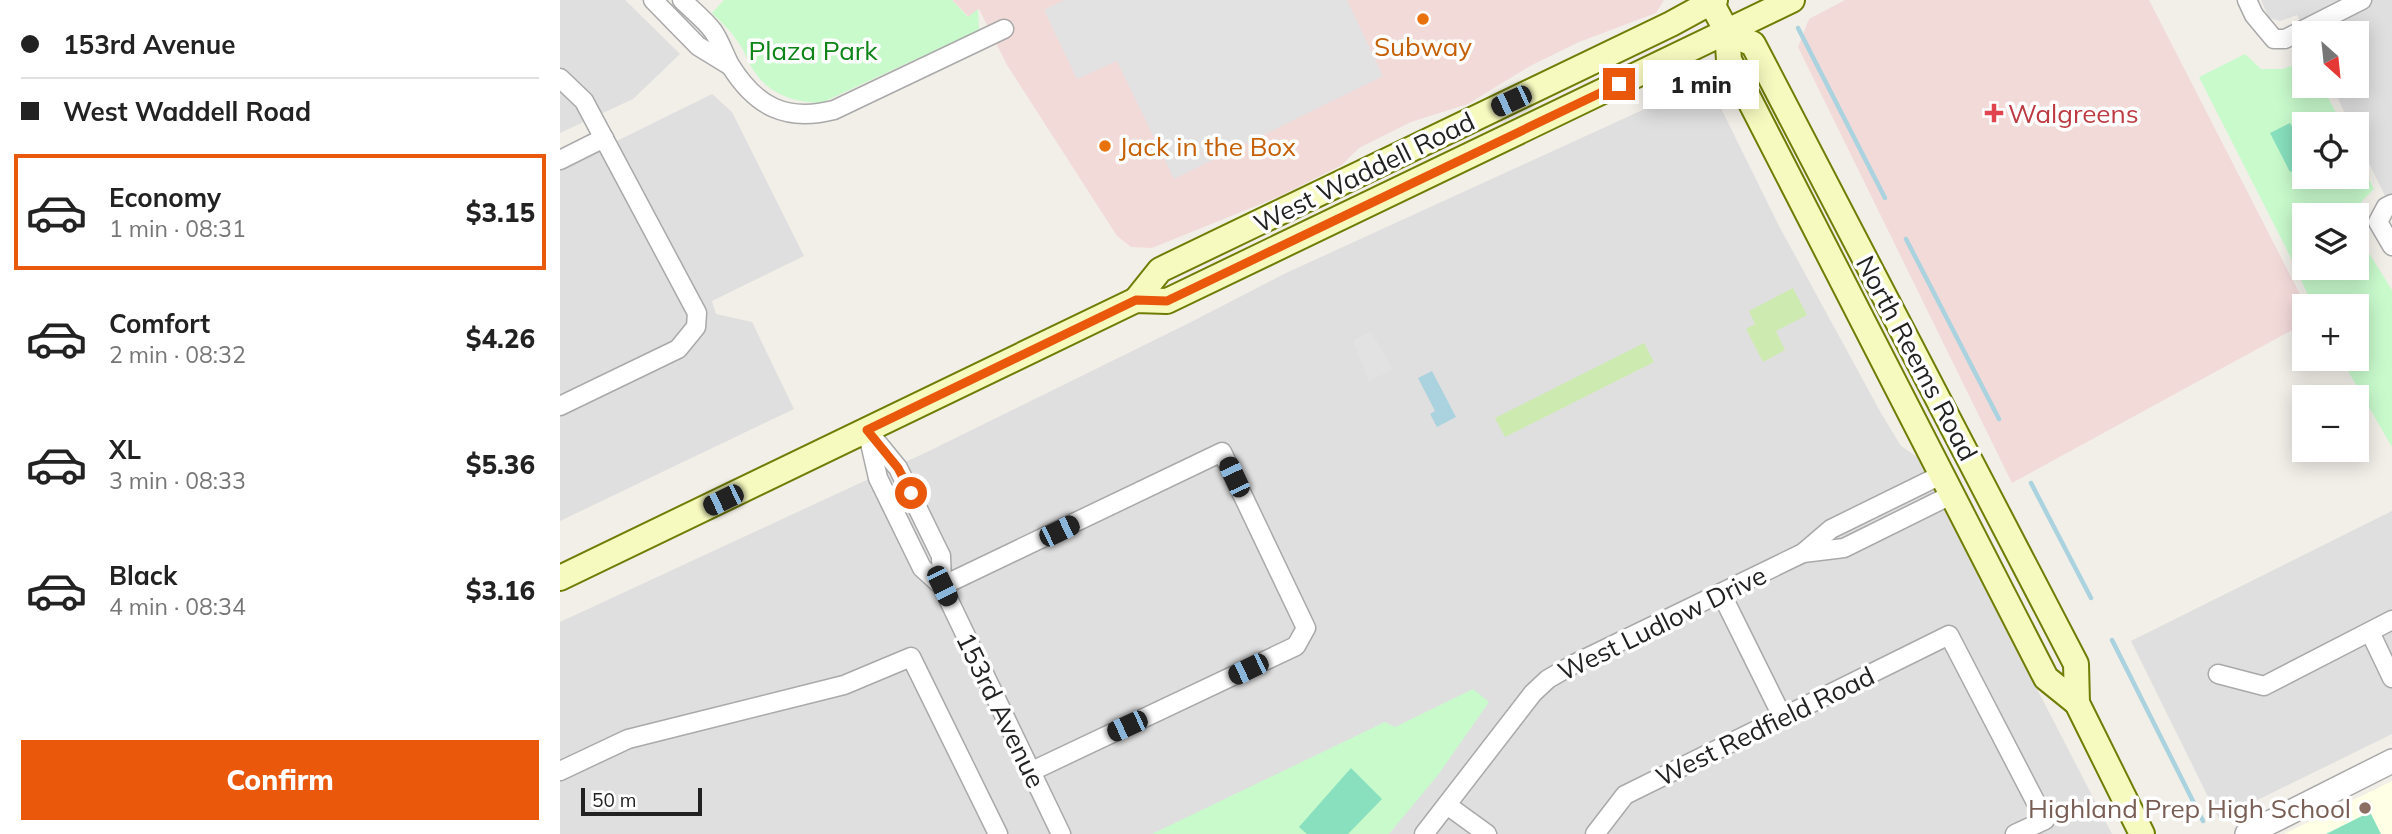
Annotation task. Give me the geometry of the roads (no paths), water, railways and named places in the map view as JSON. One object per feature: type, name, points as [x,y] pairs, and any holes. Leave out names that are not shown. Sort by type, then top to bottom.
[{"type":"main road","name":"West Waddell Road","points":[[1136,300],[1167,301],[1792,0]]},
{"type":"main road","name":"West Waddell Road","points":[[560,578],[1136,300],[1160,270],[1712,1]]},
{"type":"main road","name":"North Reems Road","points":[[1712,1],[1727,32],[1729,60],[2046,678],[2077,703],[2142,834]]},
{"type":"main road","name":"North Reems Road","points":[[1727,32],[1754,44],[1807,145],[2076,664],[2077,703]]},
{"type":"main road","points":[[1248,261],[1258,245],[1269,237],[1370,188],[1424,142]]},
{"type":"street","points":[[653,0],[698,46],[732,67]]},
{"type":"street","points":[[682,0],[712,30],[732,67],[756,96],[769,107],[787,114],[814,116],[834,110],[1004,29]]},
{"type":"street","points":[[2246,0],[2254,15],[2274,39],[2285,39],[2362,0]]},
{"type":"street","points":[[560,78],[584,101],[696,313],[696,327],[678,349],[560,406]]},
{"type":"street","points":[[560,160],[604,138]]},
{"type":"street","points":[[2392,204],[2386,207],[2378,222],[2392,246]]},
{"type":"street","name":"153rd Avenue","points":[[867,430],[898,468],[941,556],[942,586],[1061,834]]},
{"type":"street","points":[[942,586],[1222,452],[1306,628],[1296,646],[1030,772]]},
{"type":"street","name":"West Ludlow Drive","points":[[1424,834],[1533,693],[1548,679],[1803,553],[1831,529],[1948,484]]},
{"type":"street","points":[[1721,593],[1782,716]]},
{"type":"street","points":[[2218,674],[2264,686],[2392,620]]},
{"type":"street","points":[[2370,632],[2392,678]]},
{"type":"street","name":"West Redfield Road","points":[[1595,834],[1625,795],[1950,635],[2045,820],[2015,834]]},
{"type":"street","points":[[560,771],[628,739],[844,685],[911,657],[998,834]]},
{"type":"street","points":[[2247,834],[2392,761]]},
{"type":"street","points":[[1447,805],[1487,834]]},
{"type":"water","points":[[1432,371],[1456,417],[1437,427],[1430,414],[1435,411],[1418,378]]},
{"type":"waterway","points":[[1798,28],[1885,198]]},
{"type":"waterway","points":[[1906,239],[1999,419]]},
{"type":"waterway","points":[[2031,483],[2091,598]]},
{"type":"waterway","points":[[2112,640],[2203,821]]},
{"type":"place","name":"Subway","points":[[1423,19]]},
{"type":"place","name":"Walgreens","points":[[1994,113]]},
{"type":"place","name":"Jack in the Box","points":[[1105,146]]},
{"type":"place","name":"Highland Prep High School","points":[[2365,808]]},
{"type":"park label","name":"Plaza Park","points":[[813,50]]}]
